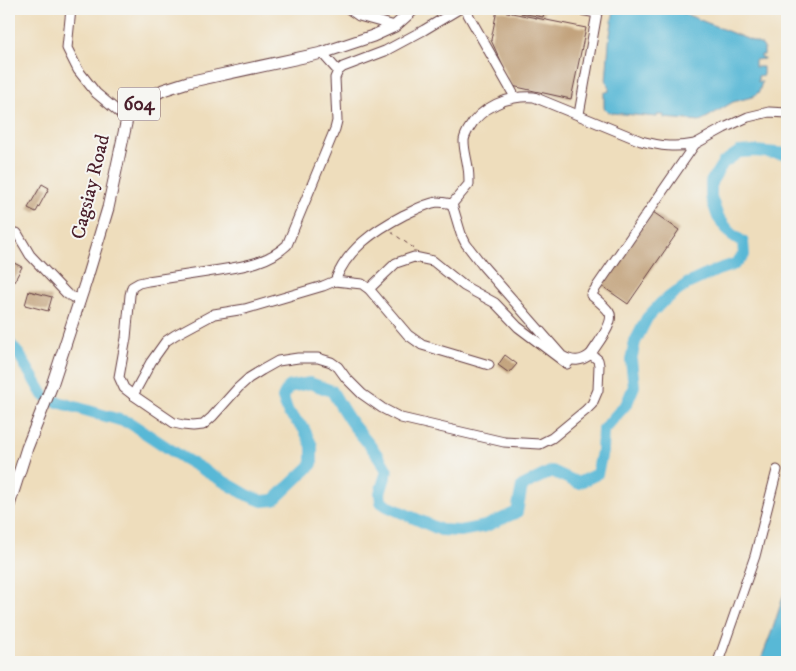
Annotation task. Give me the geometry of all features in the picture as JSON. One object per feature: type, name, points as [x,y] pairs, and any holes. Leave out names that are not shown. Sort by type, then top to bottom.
[{"type":"main road","name":"Cagsiay Road","points":[[9,505],[27,448],[52,385],[80,300],[108,208],[127,119],[141,102],[163,90],[188,82],[322,53],[373,36],[395,26],[414,9]]},
{"type":"street","points":[[72,9],[67,48],[78,70],[96,93],[127,119]]},
{"type":"street","points":[[349,9],[360,16],[395,26]]},
{"type":"street","points":[[459,9],[385,51],[343,67],[338,72],[335,78],[337,121],[335,129],[288,245],[280,252],[270,258],[252,264],[148,281],[132,287],[119,377],[124,388],[174,422],[192,426],[203,425],[238,388],[262,370],[278,361],[318,358],[331,362],[338,367],[362,394],[401,418],[504,442],[540,444],[552,438],[592,404],[598,390],[599,365],[598,360],[591,354]]},
{"type":"street","points":[[465,9],[515,97]]},
{"type":"street","points":[[575,9],[597,13],[579,114]]},
{"type":"street","points":[[322,53],[338,72]]},
{"type":"street","points":[[452,204],[469,184],[464,139],[472,123],[487,109],[515,97],[534,97],[641,141],[658,146],[673,147],[695,144],[748,117],[769,112],[787,113]]},
{"type":"street","points":[[452,204],[461,234],[466,244],[483,266],[562,356],[570,360],[582,359],[591,354],[610,321],[609,312],[591,295],[695,144]]},
{"type":"street","points":[[335,281],[339,269],[347,258],[383,226],[422,206],[438,202],[452,204]]},
{"type":"street","points":[[18,233],[30,255],[67,294],[80,300]]},
{"type":"street","points":[[369,289],[396,263],[414,257],[433,261],[464,286],[495,303],[518,327],[567,364],[570,360]]},
{"type":"street","points":[[133,395],[151,362],[166,341],[175,335],[214,314],[245,309],[335,281],[362,284],[369,289],[408,335],[422,345],[489,365]]},
{"type":"street","points":[[718,662],[755,556],[777,470]]},
{"type":"path","points":[[383,226],[415,249],[414,257]]},
{"type":"water","points":[[614,9],[673,9],[762,45],[764,55],[761,55],[761,58],[764,59],[755,60],[755,67],[763,67],[763,75],[758,76],[758,82],[762,82],[759,92],[752,97],[733,102],[701,121],[664,118],[664,115],[657,115],[657,117],[607,111],[604,108],[604,93],[609,91],[609,85],[606,82]]},
{"type":"water","points":[[787,585],[787,662],[760,662],[773,628]]},
{"type":"building","points":[[521,9],[545,9],[543,17],[521,13]]},
{"type":"building","points":[[497,10],[586,28],[571,99],[512,86],[491,40]]},
{"type":"building","points":[[42,184],[49,188],[36,212],[28,208]]},
{"type":"building","points":[[653,212],[679,230],[628,304],[602,286]]},
{"type":"building","points":[[14,263],[22,267],[9,291],[9,272]]},
{"type":"building","points":[[29,291],[52,297],[48,311],[25,305]]},
{"type":"building","points":[[505,355],[517,364],[509,373],[498,365]]},
{"type":"waterway","points":[[51,400],[130,423],[183,458],[247,495],[262,501],[274,500],[312,464],[312,446],[304,429],[288,412],[283,398],[288,387],[310,383],[332,391],[350,421],[384,465],[387,471],[380,493],[381,502],[441,530],[460,531],[486,526],[517,512],[522,486],[552,471],[578,483],[597,474],[602,452],[603,430],[627,403],[634,386],[631,360],[635,342],[647,318],[661,303],[687,284],[735,264],[744,255],[743,242],[731,234],[718,217],[711,197],[711,182],[723,163],[739,152],[755,151],[787,154]]},
{"type":"waterway","points":[[9,343],[20,356],[43,395]]}]
